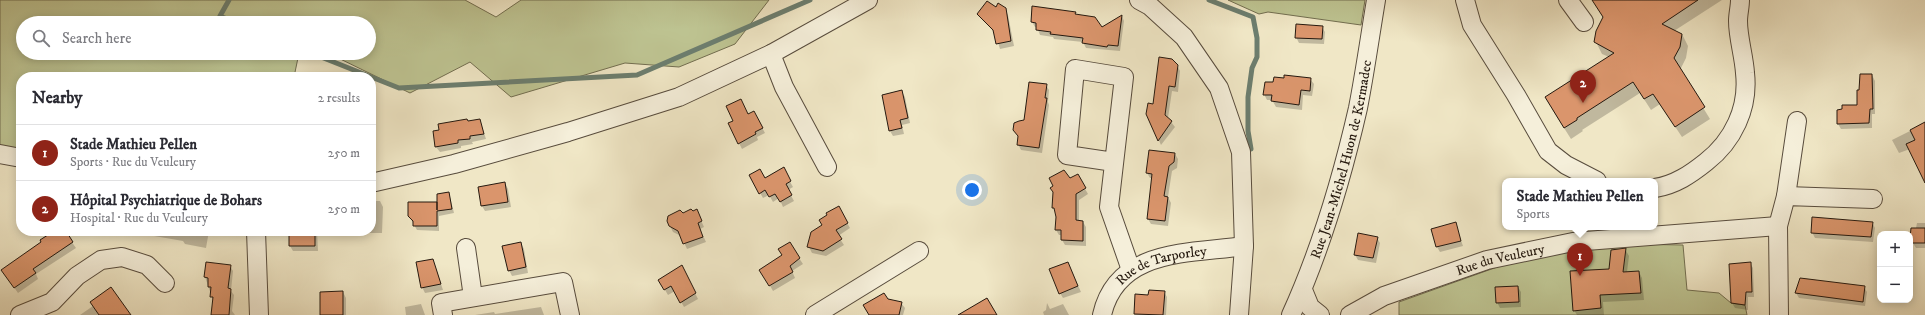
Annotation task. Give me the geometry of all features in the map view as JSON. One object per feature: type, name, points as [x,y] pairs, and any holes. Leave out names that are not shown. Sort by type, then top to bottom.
[{"type":"street","points":[[376,182],[469,160],[568,132],[672,100],[771,54],[868,0]]},
{"type":"street","points":[[1139,0],[1150,6],[1184,37],[1219,88],[1241,152],[1244,246],[1239,315]]},
{"type":"street","name":"Rue Jean-Michel Huon de Kermadec","points":[[1291,315],[1303,290],[1342,172],[1358,106],[1376,0]]},
{"type":"street","points":[[1465,0],[1472,25],[1516,95],[1548,151],[1566,165],[1591,178]]},
{"type":"street","points":[[1568,0],[1584,22]]},
{"type":"street","points":[[1658,187],[1689,175],[1716,154],[1736,129],[1743,106],[1746,75],[1738,22],[1740,0]]},
{"type":"street","points":[[771,54],[784,88],[827,168]]},
{"type":"street","points":[[1114,162],[1067,155],[1075,69],[1124,77],[1109,208],[1131,270]]},
{"type":"street","points":[[1779,315],[1778,226],[1786,196],[1797,121]]},
{"type":"street","points":[[0,154],[16,157]]},
{"type":"street","points":[[1786,196],[1873,199]]},
{"type":"street","name":"Rue du Veuleury","points":[[1350,315],[1384,296],[1487,260],[1573,242],[1778,226]]},
{"type":"street","points":[[256,236],[259,315]]},
{"type":"street","name":"Rue de Tarporley","points":[[1102,315],[1105,302],[1118,282],[1131,270],[1148,261],[1163,256],[1244,246]]},
{"type":"street","points":[[466,248],[473,297]]},
{"type":"street","points":[[815,315],[919,251]]},
{"type":"street","points":[[20,315],[52,302],[77,276],[101,260],[122,257],[147,265],[166,283]]},
{"type":"street","points":[[443,315],[441,303],[563,282],[570,315]]},
{"type":"street","points":[[1303,290],[1310,307],[1320,315]]},
{"type":"green space","points":[[0,0],[465,0],[496,17],[521,0],[769,0],[735,44],[679,67],[625,63],[511,97],[470,62],[410,93],[376,76],[376,72],[367,72],[342,60],[376,60],[376,16],[16,16],[16,60],[298,60],[295,72],[16,72],[16,166],[0,162]]},
{"type":"green space","points":[[1228,0],[1365,0],[1361,25],[1268,12],[1259,14]]},
{"type":"green space","points":[[1626,244],[1683,245],[1687,290],[1719,293],[1731,303],[1745,305],[1747,315],[1399,315],[1399,302],[1514,261],[1596,246]]},
{"type":"building","points":[[1592,0],[1698,0],[1662,24],[1682,34],[1680,47],[1674,58],[1705,107],[1675,127],[1653,94],[1644,99],[1633,82],[1564,128],[1545,97],[1614,53],[1594,42],[1596,31],[1603,17]]},
{"type":"building","points":[[987,1],[996,7],[998,3],[1006,8],[1011,41],[996,44],[993,30],[977,14]]},
{"type":"building","points":[[1032,6],[1076,12],[1075,14],[1095,17],[1102,27],[1122,15],[1118,46],[1108,45],[1107,47],[1082,43],[1083,38],[1050,34],[1051,32],[1036,30],[1036,23],[1031,22]]},
{"type":"building","points":[[1296,24],[1323,26],[1322,39],[1295,38]]},
{"type":"building","points":[[1159,57],[1172,59],[1178,65],[1175,87],[1169,86],[1165,115],[1172,121],[1158,141],[1146,114],[1148,103],[1153,104]]},
{"type":"building","points":[[1860,74],[1872,74],[1873,109],[1870,109],[1869,123],[1837,124],[1837,110],[1842,109],[1842,105],[1857,105],[1857,90],[1859,90]]},
{"type":"building","points":[[1284,75],[1311,78],[1310,91],[1301,90],[1299,105],[1271,101],[1272,95],[1263,95],[1265,82],[1273,82],[1274,77],[1284,78]]},
{"type":"building","points":[[1029,82],[1047,84],[1045,98],[1047,98],[1039,148],[1017,145],[1018,136],[1013,130],[1014,123],[1024,120]]},
{"type":"building","points":[[902,90],[908,118],[900,120],[902,128],[889,131],[882,95]]},
{"type":"building","points":[[741,99],[748,114],[754,111],[763,128],[755,132],[756,134],[738,144],[728,123],[733,121],[726,106]]},
{"type":"building","points":[[467,119],[468,121],[480,119],[484,134],[470,136],[470,139],[458,140],[458,143],[435,147],[433,131],[439,130],[438,124]]},
{"type":"building","points":[[1925,122],[1925,183],[1906,144],[1915,140],[1910,130]]},
{"type":"building","points":[[1149,150],[1175,153],[1174,162],[1169,166],[1164,196],[1168,197],[1165,221],[1147,219],[1152,174],[1146,173]]},
{"type":"building","points":[[784,167],[791,181],[786,184],[792,195],[780,202],[775,194],[769,197],[765,190],[759,194],[749,175],[760,169],[765,178]]},
{"type":"building","points":[[1064,170],[1070,178],[1078,174],[1086,188],[1076,194],[1076,220],[1083,221],[1083,241],[1061,240],[1061,230],[1055,230],[1056,217],[1054,208],[1052,208],[1053,192],[1050,188],[1053,186],[1049,178]]},
{"type":"building","points":[[505,182],[508,202],[481,206],[478,187]]},
{"type":"building","points":[[449,192],[452,209],[437,211],[437,226],[413,226],[413,221],[408,216],[408,202],[437,202],[437,194]]},
{"type":"building","points":[[839,206],[848,223],[836,230],[842,239],[823,251],[807,247],[811,232],[822,225],[819,220],[827,215],[826,213]]},
{"type":"building","points":[[691,209],[693,211],[697,209],[702,221],[698,223],[703,237],[683,244],[678,231],[669,226],[667,221],[668,216],[680,210],[683,213]]},
{"type":"building","points":[[1812,217],[1873,222],[1871,237],[1811,233]]},
{"type":"building","points":[[1456,222],[1461,241],[1436,247],[1431,229]]},
{"type":"building","points":[[1911,228],[1925,228],[1925,243],[1913,243],[1913,231],[1911,231]]},
{"type":"building","points":[[1358,233],[1378,237],[1373,258],[1354,255]]},
{"type":"building","points":[[46,236],[69,236],[73,242],[33,269],[36,273],[14,288],[1,270],[41,242],[40,240]]},
{"type":"building","points":[[289,236],[315,236],[315,246],[289,246]]},
{"type":"building","points":[[521,242],[526,267],[508,271],[502,246]]},
{"type":"building","points":[[790,242],[800,258],[790,266],[793,272],[769,286],[759,270],[782,255],[778,249]]},
{"type":"building","points":[[1626,248],[1623,272],[1639,271],[1641,293],[1600,295],[1601,308],[1573,311],[1570,271],[1609,269],[1611,250]]},
{"type":"building","points":[[433,259],[441,284],[421,288],[416,262]]},
{"type":"building","points":[[206,262],[231,265],[228,288],[231,289],[229,315],[211,315],[213,297],[210,297],[211,287],[208,287],[208,278],[204,277]]},
{"type":"building","points":[[1068,262],[1078,286],[1059,294],[1049,269]]},
{"type":"building","points":[[1751,262],[1752,292],[1746,292],[1745,305],[1731,303],[1729,264]]},
{"type":"building","points":[[682,265],[696,293],[680,303],[671,286],[664,290],[658,280]]},
{"type":"building","points":[[1800,278],[1865,286],[1863,302],[1795,293]]},
{"type":"building","points":[[1518,286],[1519,302],[1496,303],[1495,287]]},
{"type":"building","points":[[111,287],[131,315],[99,315],[90,302]]},
{"type":"building","points":[[1149,290],[1165,291],[1163,315],[1134,314],[1135,294],[1148,295]]},
{"type":"building","points":[[343,291],[343,315],[320,315],[320,292]]},
{"type":"building","points":[[884,293],[888,299],[902,302],[899,315],[869,315],[863,305]]},
{"type":"building","points":[[987,298],[997,315],[958,315]]},
{"type":"waterway","points":[[220,16],[229,0]]},
{"type":"waterway","points":[[376,79],[399,88],[637,75],[810,0]]},
{"type":"waterway","points":[[1209,0],[1253,17],[1257,38],[1257,57],[1252,68],[1248,97],[1248,131],[1251,149]]},
{"type":"waterway","points":[[329,60],[359,72]]},
{"type":"place","name":"Hôpital Psychiatrique de Bohars","points":[[1583,103]]},
{"type":"place","name":"Stade Mathieu Pellen","points":[[1580,276]]}]
